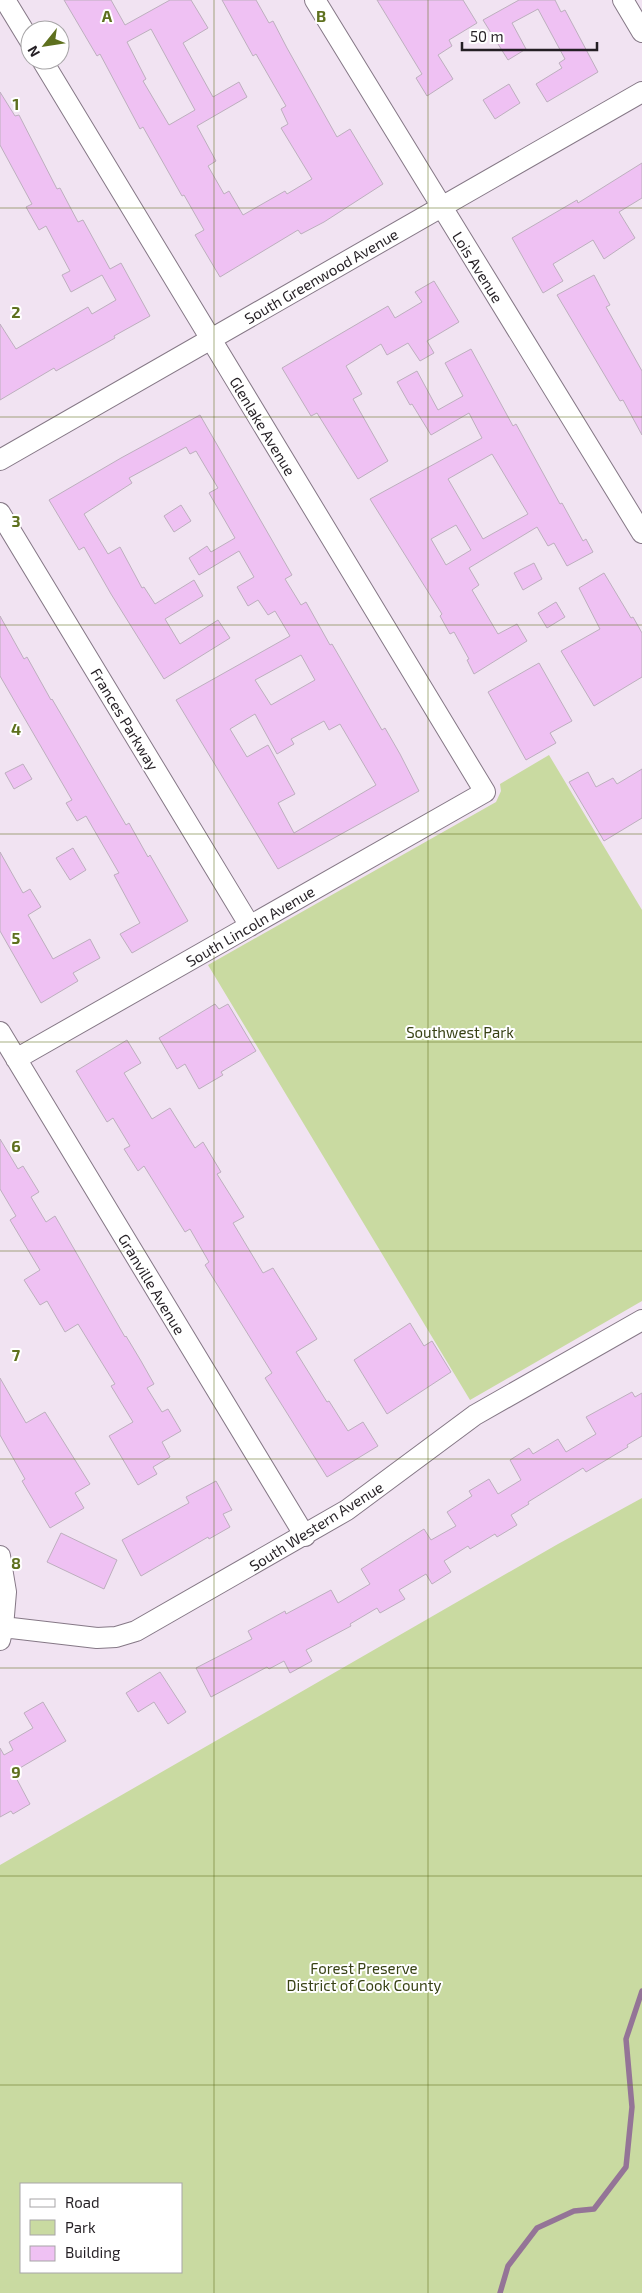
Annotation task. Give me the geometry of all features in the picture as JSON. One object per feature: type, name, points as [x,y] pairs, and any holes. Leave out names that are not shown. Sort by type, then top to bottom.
[{"type":"street","points":[[6,0],[20,24]]},
{"type":"street","name":"Lois Avenue","points":[[315,0],[642,533]]},
{"type":"street","points":[[623,0],[642,32]]},
{"type":"street","name":"Glenlake Avenue","points":[[48,70],[485,792]]},
{"type":"street","name":"South Greenwood Avenue","points":[[0,460],[642,92]]},
{"type":"street","name":"Frances Parkway","points":[[0,513],[250,926]]},
{"type":"street","name":"South Lincoln Avenue","points":[[16,1059],[485,792]]},
{"type":"street","name":"Granville Avenue","points":[[0,1032],[305,1536]]},
{"type":"street","name":"South Western Avenue","points":[[2,1634],[97,1638],[116,1637],[144,1627],[305,1536],[370,1495],[475,1415],[642,1320]]},
{"type":"street","points":[[0,1556],[6,1592],[2,1634]]},
{"type":"green space","name":"Southwest Park","points":[[549,755],[642,910],[642,1301],[470,1400],[208,965],[496,802],[501,791],[500,784]]},
{"type":"green space","name":"Forest Preserve District of Cook County","points":[[642,1498],[642,2293],[0,2293],[0,1865],[558,1544]]},
{"type":"building","points":[[64,0],[111,0],[125,25],[170,0],[191,0],[208,28],[183,43],[213,97],[239,82],[247,97],[197,126],[216,161],[208,166],[224,194],[229,191],[243,215],[285,191],[287,194],[312,179],[281,128],[288,124],[281,109],[286,106],[256,54],[253,56],[222,0],[256,0],[269,23],[273,21],[337,137],[350,129],[383,184],[324,222],[301,234],[298,230],[220,277],[195,235],[204,230],[184,195],[182,196],[143,127],[140,129],[100,54],[97,56]],"holes":[[[151,29],[195,110],[169,125],[143,81],[146,79],[127,42]]]},
{"type":"building","points":[[377,0],[463,0],[477,23],[449,40],[452,46],[438,55],[453,79],[427,96],[416,78],[422,74]]},
{"type":"building","points":[[519,0],[555,0],[561,12],[565,10],[598,72],[547,102],[536,84],[562,68],[559,63],[565,59],[538,9],[512,23],[526,49],[508,60],[483,20]]},
{"type":"building","points":[[509,84],[520,103],[495,119],[483,100]]},
{"type":"building","points":[[0,92],[15,116],[19,115],[57,189],[60,188],[78,222],[83,220],[110,269],[121,263],[150,316],[114,336],[115,338],[56,371],[54,368],[0,400],[0,324],[16,349],[88,307],[92,314],[116,300],[102,275],[71,292],[62,275],[70,271],[46,226],[39,230],[26,207],[32,204],[0,145]]},
{"type":"building","points":[[642,163],[642,198],[619,212],[635,238],[604,259],[593,240],[553,264],[563,281],[543,293],[512,238],[577,200],[578,203]]},
{"type":"building","points":[[594,275],[610,305],[606,307],[642,371],[642,435],[623,400],[620,401],[557,295]]},
{"type":"building","points":[[434,281],[459,322],[427,341],[434,353],[420,361],[408,343],[387,355],[381,344],[346,366],[362,394],[353,399],[388,461],[358,479],[317,413],[311,416],[282,368],[388,306],[395,318],[422,302],[415,292]]},
{"type":"building","points":[[471,349],[513,426],[516,424],[560,504],[562,503],[583,541],[586,539],[593,552],[567,566],[554,543],[548,546],[537,527],[469,568],[479,585],[472,590],[498,634],[517,624],[527,641],[474,674],[467,660],[469,659],[454,632],[450,634],[440,616],[442,614],[370,499],[482,438],[469,413],[431,435],[397,382],[417,371],[438,410],[463,396],[445,363]],"holes":[[[492,454],[528,514],[483,539],[448,479]],[[456,525],[471,550],[446,565],[431,539]]]},
{"type":"building","points":[[200,415],[292,575],[285,579],[301,605],[306,602],[382,730],[385,728],[419,791],[278,869],[176,700],[290,636],[275,611],[268,615],[258,600],[248,606],[237,587],[254,577],[239,551],[199,575],[189,558],[207,546],[211,552],[235,538],[209,493],[218,488],[196,451],[190,454],[186,447],[129,478],[132,483],[84,514],[108,554],[120,547],[142,588],[144,587],[155,604],[194,580],[203,596],[165,619],[180,644],[218,620],[230,638],[164,679],[84,547],[79,550],[49,500]],"holes":[[[301,655],[315,680],[271,705],[255,680]],[[255,714],[277,754],[294,744],[291,739],[324,721],[329,730],[340,724],[376,785],[294,833],[278,803],[295,794],[268,745],[247,757],[230,729]]]},
{"type":"building","points":[[181,505],[191,521],[174,532],[164,516]]},
{"type":"building","points":[[534,563],[542,579],[523,590],[514,573]]},
{"type":"building","points":[[604,573],[642,633],[642,677],[594,706],[561,651],[600,629],[579,588]]},
{"type":"building","points":[[556,602],[565,617],[547,628],[538,613]]},
{"type":"building","points":[[0,616],[24,659],[27,657],[126,825],[129,823],[148,857],[150,855],[188,921],[132,953],[120,934],[140,923],[114,875],[119,873],[86,816],[77,821],[66,803],[72,800],[0,676]]},
{"type":"building","points":[[539,663],[572,721],[550,733],[556,743],[526,760],[488,692]]},
{"type":"building","points":[[23,764],[32,779],[14,789],[5,773]]},
{"type":"building","points":[[642,769],[642,818],[604,841],[569,782],[588,772],[596,787],[613,778],[617,784]]},
{"type":"building","points":[[73,848],[86,870],[70,880],[56,858]]},
{"type":"building","points":[[0,852],[23,893],[30,889],[41,907],[28,915],[53,959],[90,939],[100,958],[73,973],[78,981],[41,1003],[0,931]]},
{"type":"building","points":[[215,1004],[219,1009],[228,1004],[256,1051],[221,1072],[223,1075],[199,1089],[185,1064],[177,1069],[159,1038]]},
{"type":"building","points":[[127,1040],[141,1063],[124,1073],[152,1119],[170,1108],[195,1148],[203,1142],[221,1172],[217,1174],[244,1217],[233,1223],[263,1273],[273,1268],[317,1339],[296,1352],[327,1402],[329,1401],[348,1431],[363,1422],[378,1446],[327,1477],[265,1378],[272,1373],[205,1265],[209,1262],[190,1229],[185,1232],[144,1166],[138,1171],[124,1149],[130,1146],[113,1118],[107,1122],[76,1071]]},
{"type":"building","points":[[0,1139],[18,1169],[23,1166],[39,1192],[31,1197],[46,1222],[55,1216],[125,1337],[141,1361],[154,1384],[147,1388],[162,1412],[168,1409],[181,1431],[162,1442],[170,1457],[153,1467],[157,1474],[138,1485],[109,1436],[133,1422],[111,1386],[115,1384],[78,1324],[65,1332],[47,1301],[40,1305],[24,1280],[40,1270],[10,1220],[16,1216],[0,1189]]},
{"type":"building","points":[[410,1323],[424,1346],[432,1341],[451,1372],[387,1414],[354,1360]]},
{"type":"building","points":[[0,1378],[26,1423],[45,1412],[90,1484],[75,1493],[84,1508],[50,1528],[22,1481],[25,1479],[0,1435]]},
{"type":"building","points":[[632,1392],[635,1397],[642,1393],[642,1436],[627,1445],[628,1447],[586,1472],[583,1468],[528,1502],[529,1504],[511,1515],[517,1525],[497,1537],[495,1534],[470,1549],[468,1546],[444,1561],[451,1572],[432,1584],[426,1574],[399,1590],[405,1599],[380,1613],[377,1608],[350,1624],[351,1626],[306,1650],[312,1661],[290,1673],[284,1661],[269,1669],[267,1667],[211,1697],[196,1668],[252,1639],[248,1631],[285,1611],[286,1614],[331,1590],[338,1603],[370,1584],[361,1569],[424,1529],[431,1540],[456,1526],[447,1512],[472,1496],[469,1491],[489,1479],[498,1494],[521,1480],[510,1460],[529,1448],[533,1454],[558,1439],[566,1452],[596,1434],[586,1417]]},
{"type":"building","points":[[216,1481],[232,1510],[223,1514],[230,1527],[209,1539],[208,1537],[141,1576],[122,1540],[189,1503],[186,1497]]},
{"type":"building","points":[[61,1533],[117,1560],[104,1589],[47,1562]]},
{"type":"building","points":[[160,1672],[186,1712],[168,1724],[154,1702],[138,1712],[126,1693]]},
{"type":"building","points":[[43,1702],[66,1741],[13,1772],[30,1804],[13,1814],[11,1811],[0,1817],[0,1748],[4,1755],[13,1750],[9,1742],[33,1728],[24,1713]]},
{"type":"waterway","points":[[500,2293],[508,2266],[537,2228],[574,2211],[594,2209],[626,2167],[632,2107],[626,2039],[642,1991]]}]
